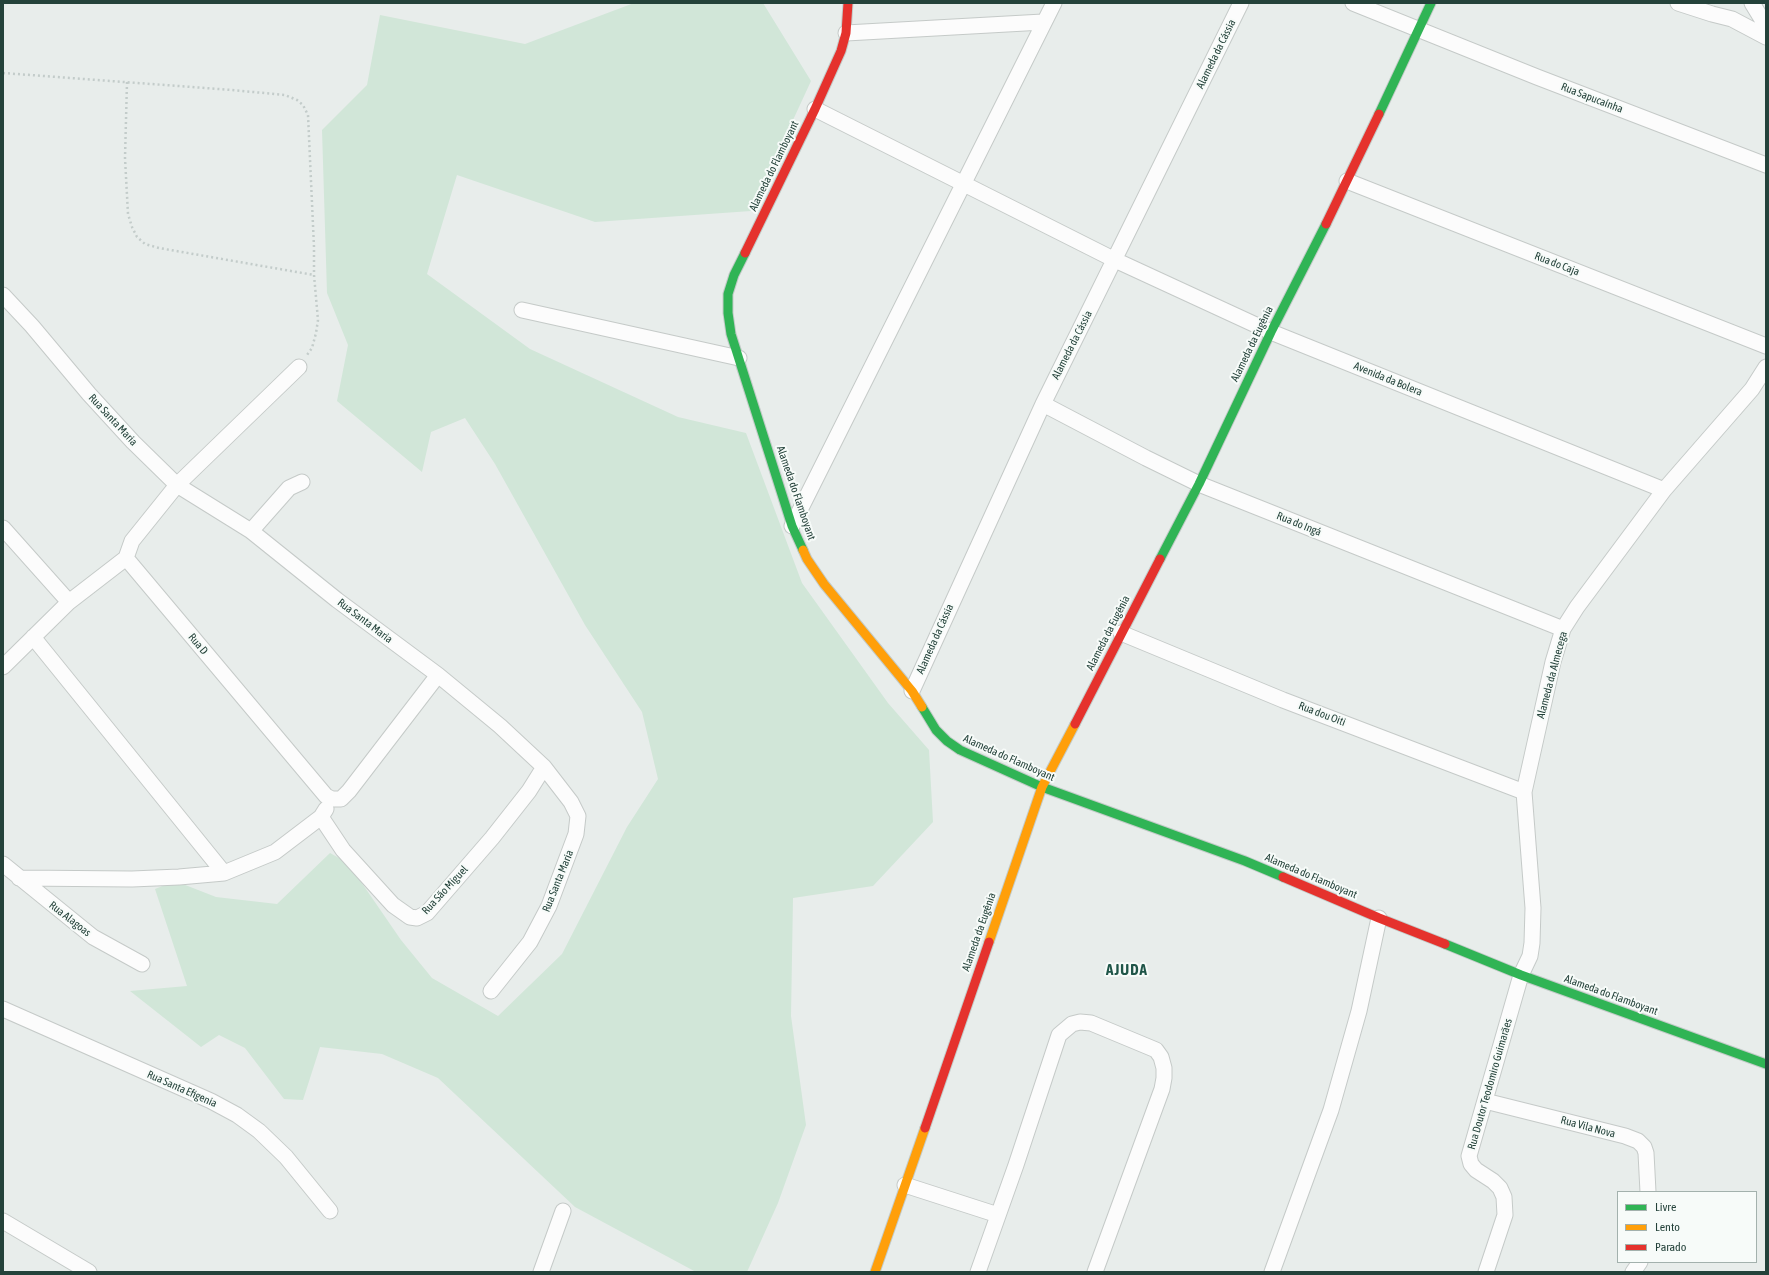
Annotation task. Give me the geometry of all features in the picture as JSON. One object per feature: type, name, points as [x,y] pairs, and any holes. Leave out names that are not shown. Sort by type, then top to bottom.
[{"type":"street","name":"Alameda do Flamboyant","points":[[848,3],[846,33],[841,51],[740,263],[728,294],[728,312],[731,334],[792,526],[807,559],[824,584],[912,691],[936,730],[947,741],[960,750],[1042,787],[1245,861],[1379,918],[1440,941],[1521,975],[1766,1064]]},
{"type":"street","points":[[792,526],[1043,22],[1054,3]]},
{"type":"street","name":"Alameda da Cássia","points":[[912,691],[1043,404],[1241,3]]},
{"type":"street","name":"Rua Sapucaínha","points":[[1353,3],[1537,77],[1766,165]]},
{"type":"street","name":"Alameda da Eugênia","points":[[875,1272],[1042,787],[1198,484],[1271,332],[1347,181],[1431,3]]},
{"type":"street","points":[[1678,3],[1712,14],[1732,18],[1766,37]]},
{"type":"street","points":[[1752,3],[1766,26]]},
{"type":"street","points":[[846,33],[1043,22]]},
{"type":"street","name":"Avenida da Bolera","points":[[815,108],[1115,260],[1271,332],[1664,490]]},
{"type":"street","name":"Rua do Caja","points":[[1347,181],[1766,346]]},
{"type":"street","name":"Rua Santa Maria","points":[[3,295],[32,326],[89,394],[133,442],[177,485],[251,531],[336,600],[438,675],[500,726],[544,767],[576,809],[578,823],[576,834],[549,906],[530,942],[491,991]]},
{"type":"street","points":[[522,310],[739,358]]},
{"type":"street","points":[[3,666],[69,602],[126,558],[132,541],[177,485],[299,367]]},
{"type":"street","name":"Alameda da Almecega","points":[[1521,975],[1530,956],[1533,927],[1524,792],[1553,662],[1563,630],[1577,607],[1664,490],[1752,389],[1766,367]]},
{"type":"street","name":"Rua do Ingá","points":[[1043,404],[1198,484],[1563,630]]},
{"type":"street","points":[[251,531],[289,488],[302,482]]},
{"type":"street","points":[[3,528],[69,602]]},
{"type":"street","name":"Rua D","points":[[126,558],[326,796],[332,799]]},
{"type":"street","name":"Rua dou Oiti","points":[[1121,633],[1283,700],[1524,792]]},
{"type":"street","points":[[33,637],[224,873]]},
{"type":"street","points":[[19,878],[132,879],[224,873],[275,852],[321,817],[332,799],[341,799],[349,792],[438,675]]},
{"type":"street","name":"Rua São Miguel","points":[[321,817],[344,850],[393,905],[410,917],[417,918],[427,913],[492,838],[529,791],[544,767]]},
{"type":"street","name":"Rua Alagoas","points":[[3,864],[93,937],[142,964]]},
{"type":"street","points":[[1272,1272],[1331,1110],[1359,1011],[1379,918]]},
{"type":"street","name":"Rua Doutor Teodomiro Guimarães","points":[[1486,1272],[1505,1215],[1504,1197],[1500,1188],[1494,1181],[1476,1170],[1471,1164],[1469,1156],[1521,975]]},
{"type":"street","name":"Rua Santa Efigenia","points":[[3,1009],[211,1101],[237,1115],[259,1131],[286,1157],[330,1211]]},
{"type":"street","points":[[978,1272],[1059,1036],[1065,1028],[1072,1024],[1091,1023],[1156,1050],[1161,1057],[1164,1068],[1162,1089],[1095,1272]]},
{"type":"street","name":"Rua Vila Nova","points":[[1485,1101],[1625,1136],[1638,1141],[1646,1153],[1648,1191]]},
{"type":"street","points":[[905,1185],[998,1215]]},
{"type":"street","points":[[542,1272],[563,1211]]},
{"type":"street","points":[[3,1221],[89,1272]]},
{"type":"street","points":[[1633,1272],[1639,1263]]},
{"type":"path","points":[[3,73],[285,95],[297,100],[303,106],[308,115],[314,275],[318,320],[312,348],[299,367]]},
{"type":"path","points":[[127,82],[125,158],[128,214],[137,237],[145,244],[159,248],[314,275]]},
{"type":"green space","points":[[634,3],[763,3],[811,81],[751,211],[595,222],[457,175],[427,274],[530,349],[678,417],[746,433],[802,583],[888,703],[929,750],[933,822],[873,886],[793,898],[791,1016],[806,1125],[778,1203],[747,1272],[696,1272],[575,1207],[438,1078],[382,1054],[320,1047],[303,1100],[284,1099],[245,1048],[219,1035],[201,1047],[130,991],[187,986],[155,889],[175,881],[216,897],[277,904],[330,853],[348,863],[401,940],[432,978],[498,1016],[562,954],[627,827],[658,779],[642,712],[585,625],[495,464],[465,418],[431,432],[422,472],[337,401],[348,345],[327,293],[322,130],[367,85],[380,15],[525,44]]},
{"type":"traffic: fast","points":[[1379,114],[1431,3]]},
{"type":"traffic: fast","points":[[1160,559],[1199,484],[1271,332],[1326,224]]},
{"type":"traffic: fast","points":[[745,253],[734,275],[728,294],[728,313],[731,334],[792,526],[803,550]]},
{"type":"traffic: fast","points":[[922,707],[936,730],[947,741],[960,750],[1042,787],[1245,861],[1283,877]]},
{"type":"traffic: fast","points":[[1445,944],[1521,975],[1766,1064]]},
{"type":"traffic: slow","points":[[803,550],[807,559],[824,584],[912,691],[922,707]]},
{"type":"traffic: slow","points":[[989,942],[1042,787],[1075,724]]},
{"type":"traffic: slow","points":[[875,1272],[925,1128]]},
{"type":"traffic: jam","points":[[745,253],[815,109],[841,51],[846,33],[848,3]]},
{"type":"traffic: jam","points":[[1326,224],[1379,114]]},
{"type":"traffic: jam","points":[[1075,724],[1160,559]]},
{"type":"traffic: jam","points":[[1283,877],[1445,944]]},
{"type":"traffic: jam","points":[[925,1128],[989,942]]},
{"type":"district","name":"AJUDA","points":[[1127,970]]}]
